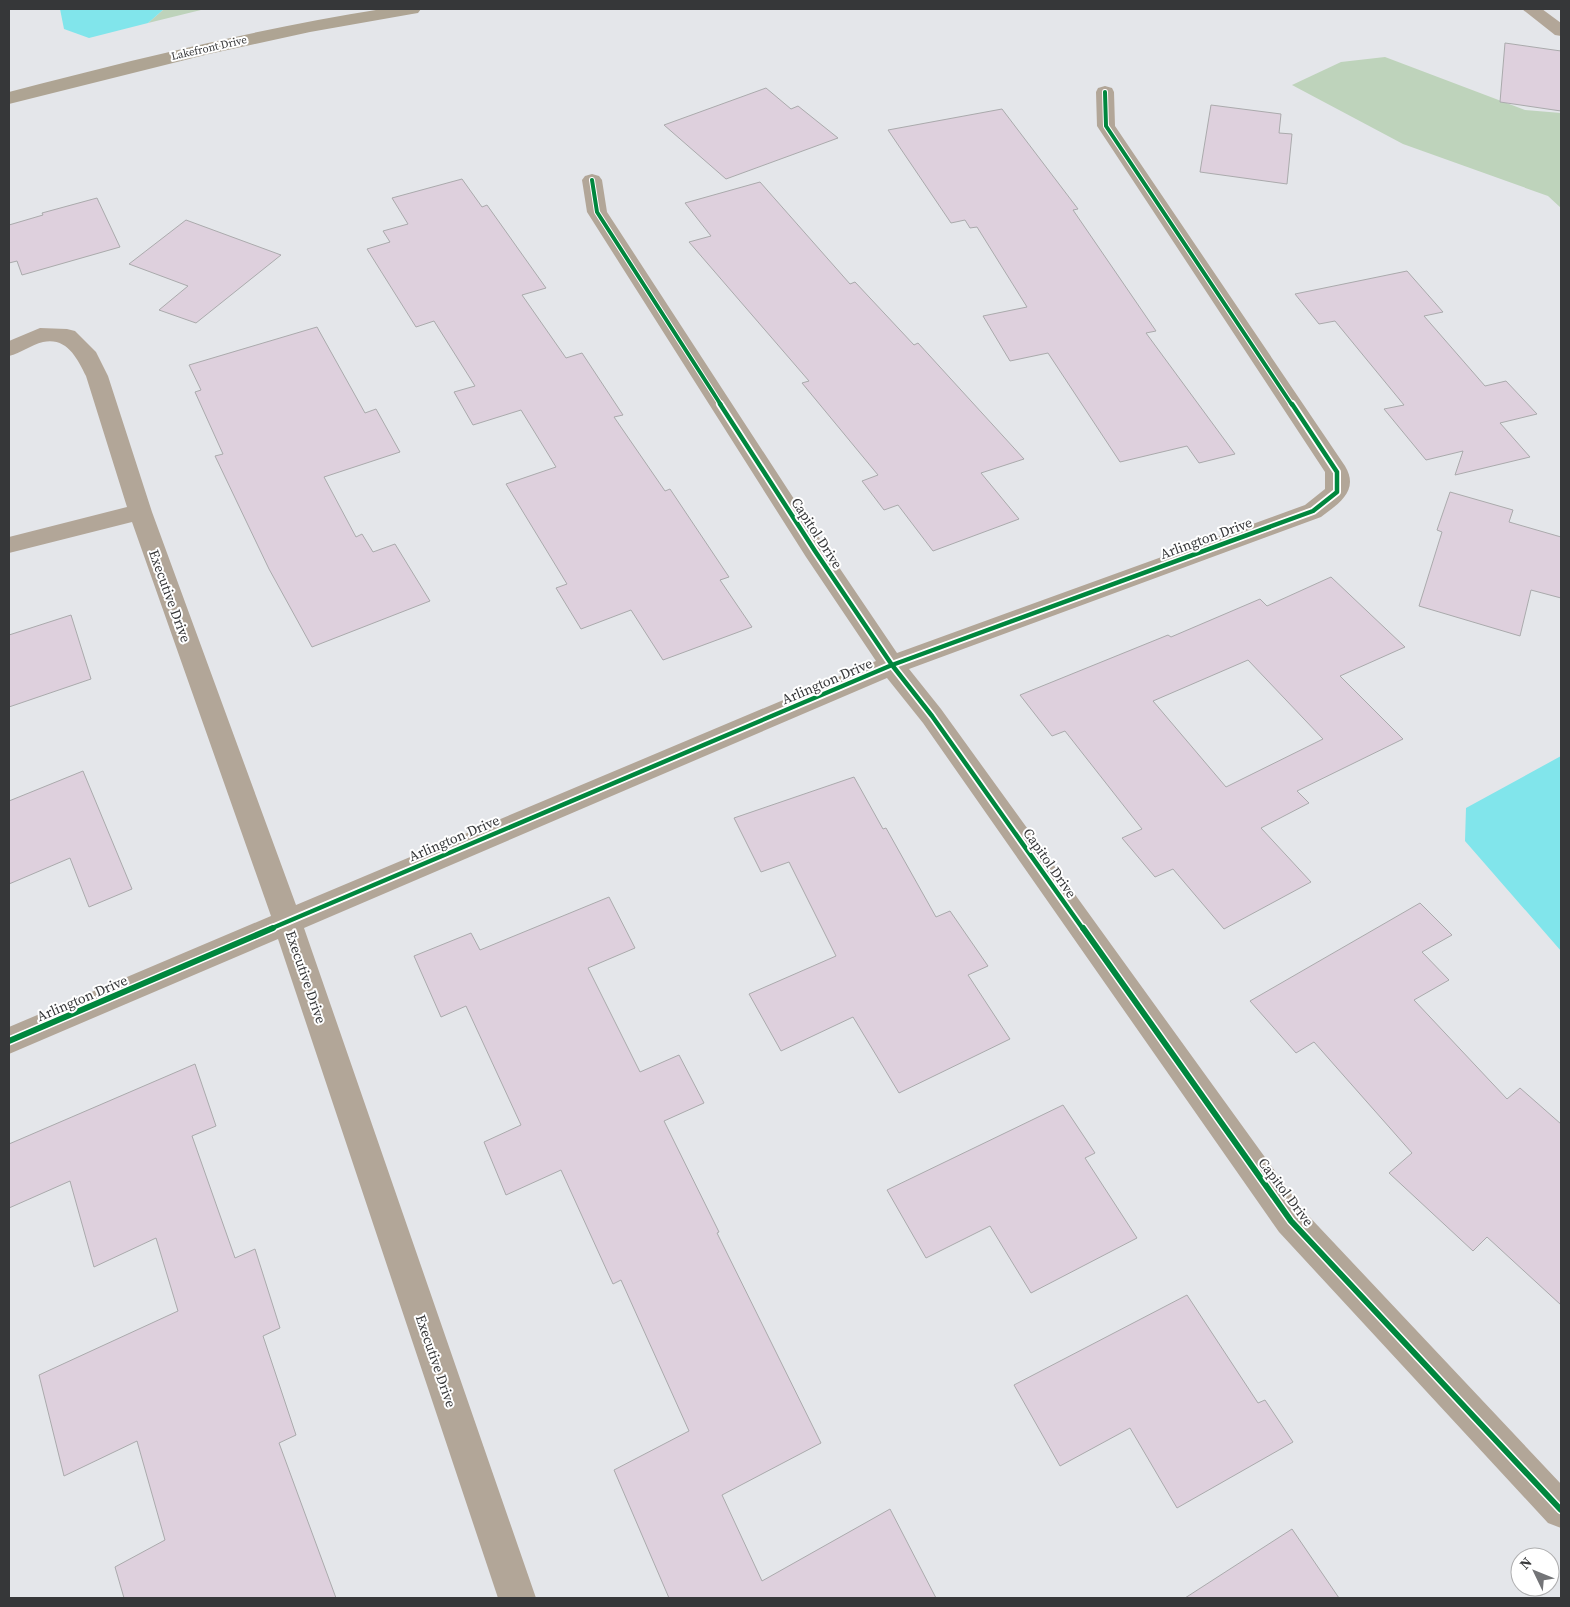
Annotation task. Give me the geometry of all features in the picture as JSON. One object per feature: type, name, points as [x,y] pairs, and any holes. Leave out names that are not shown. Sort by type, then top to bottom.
[{"type":"street","name":"Lakefront Drive","points":[[9,98],[215,46],[329,23],[412,9]]},
{"type":"street","points":[[1531,9],[1561,31]]},
{"type":"street","name":"Arlington Drive","points":[[9,1041],[286,921],[892,665],[1313,511],[1337,492],[1337,472],[1106,126],[1105,92]]},
{"type":"street","name":"Capitol Drive","points":[[592,180],[597,212],[810,543],[892,665],[932,716],[1291,1221],[1561,1510]]},
{"type":"street","name":"Executive Drive","points":[[10,348],[40,335],[67,336],[85,352],[97,376],[140,512],[286,921],[517,1598]]},
{"type":"street","points":[[9,545],[140,512]]},
{"type":"green space","points":[[164,9],[205,9],[148,23]]},
{"type":"green space","points":[[1385,57],[1525,110],[1561,113],[1561,208],[1548,196],[1403,144],[1292,85],[1341,62]]},
{"type":"water","points":[[60,9],[164,9],[148,23],[89,38],[64,29]]},
{"type":"water","points":[[1561,756],[1561,951],[1465,841],[1466,808]]},
{"type":"building","points":[[1505,43],[1561,51],[1561,111],[1500,102]]},
{"type":"building","points":[[766,88],[791,109],[798,106],[838,138],[726,179],[664,125]]},
{"type":"building","points":[[1211,105],[1281,114],[1279,133],[1292,134],[1287,184],[1200,172]]},
{"type":"building","points":[[1002,109],[1078,209],[1073,210],[1156,331],[1146,333],[1235,454],[1199,463],[1187,446],[1120,462],[1048,353],[1010,361],[983,316],[1027,307],[977,227],[970,228],[965,220],[951,223],[888,130]]},
{"type":"building","points":[[462,179],[482,207],[487,205],[546,288],[522,295],[566,358],[582,353],[623,415],[614,417],[665,491],[670,489],[729,577],[720,580],[752,627],[663,660],[631,610],[581,629],[556,588],[567,584],[506,484],[556,467],[521,410],[473,425],[454,392],[475,386],[434,321],[416,327],[367,249],[390,242],[383,231],[408,224],[392,198]]},
{"type":"building","points":[[760,182],[850,284],[855,282],[914,345],[918,343],[1024,459],[981,473],[1019,519],[933,551],[898,505],[884,510],[862,481],[878,475],[802,383],[809,381],[689,242],[711,236],[685,203]]},
{"type":"building","points":[[97,198],[120,247],[22,275],[17,261],[9,263],[9,225],[43,215],[42,213]]},
{"type":"building","points":[[186,220],[281,255],[196,323],[159,310],[188,286],[129,264]]},
{"type":"building","points":[[1407,271],[1443,312],[1424,316],[1485,386],[1506,381],[1537,414],[1500,423],[1530,457],[1455,475],[1463,451],[1426,460],[1384,409],[1404,405],[1335,321],[1319,324],[1295,294]]},
{"type":"building","points":[[317,327],[365,413],[376,409],[400,452],[324,477],[356,537],[362,534],[373,552],[395,544],[430,601],[312,647],[269,569],[215,456],[223,454],[195,392],[201,390],[189,365]]},
{"type":"building","points":[[1450,492],[1513,510],[1509,522],[1561,537],[1561,598],[1531,590],[1520,636],[1419,606],[1442,532],[1437,530]]},
{"type":"building","points":[[1331,577],[1405,647],[1340,676],[1403,739],[1297,791],[1309,803],[1261,828],[1311,882],[1224,929],[1173,869],[1155,877],[1122,838],[1142,829],[1065,731],[1052,736],[1020,695],[1168,635],[1171,637],[1260,599],[1267,606]],"holes":[[[1248,660],[1323,739],[1226,787],[1153,701]]]},
{"type":"building","points":[[71,615],[91,679],[9,707],[9,635]]},
{"type":"building","points":[[83,771],[132,889],[89,907],[70,858],[9,884],[9,801]]},
{"type":"building","points":[[854,777],[883,829],[886,828],[936,917],[950,911],[988,966],[968,975],[1010,1039],[899,1093],[853,1017],[781,1051],[749,994],[836,956],[789,862],[761,872],[734,818]]},
{"type":"building","points":[[609,897],[635,948],[588,968],[640,1072],[679,1055],[704,1103],[664,1121],[821,1443],[722,1495],[762,1581],[890,1509],[936,1598],[669,1598],[614,1470],[689,1431],[621,1280],[613,1284],[561,1170],[506,1195],[484,1142],[521,1125],[466,1006],[441,1017],[414,956],[471,933],[480,950]]},
{"type":"building","points":[[1420,903],[1452,935],[1422,952],[1449,980],[1414,1000],[1507,1099],[1520,1088],[1561,1124],[1561,1305],[1487,1237],[1473,1251],[1389,1173],[1412,1153],[1314,1042],[1296,1053],[1250,1001]]},
{"type":"building","points":[[195,1064],[216,1126],[192,1136],[235,1258],[255,1249],[280,1328],[263,1336],[296,1435],[279,1443],[336,1598],[124,1598],[115,1567],[165,1540],[137,1441],[64,1476],[39,1375],[178,1311],[156,1238],[94,1267],[70,1181],[9,1208],[9,1144]]},
{"type":"building","points":[[1063,1105],[1095,1153],[1085,1158],[1137,1238],[1031,1293],[990,1226],[926,1258],[887,1190]]},
{"type":"building","points":[[1187,1295],[1258,1403],[1265,1400],[1293,1442],[1177,1508],[1130,1428],[1060,1466],[1014,1385]]},
{"type":"building","points":[[1292,1529],[1339,1598],[1185,1598]]},
{"type":"cycle path","points":[[9,1041],[892,665],[1313,511],[1337,492],[1337,472],[1106,126],[1105,92]]},
{"type":"cycle path","points":[[592,180],[597,212],[815,551],[892,665],[932,716],[1291,1221],[1561,1510]]}]
